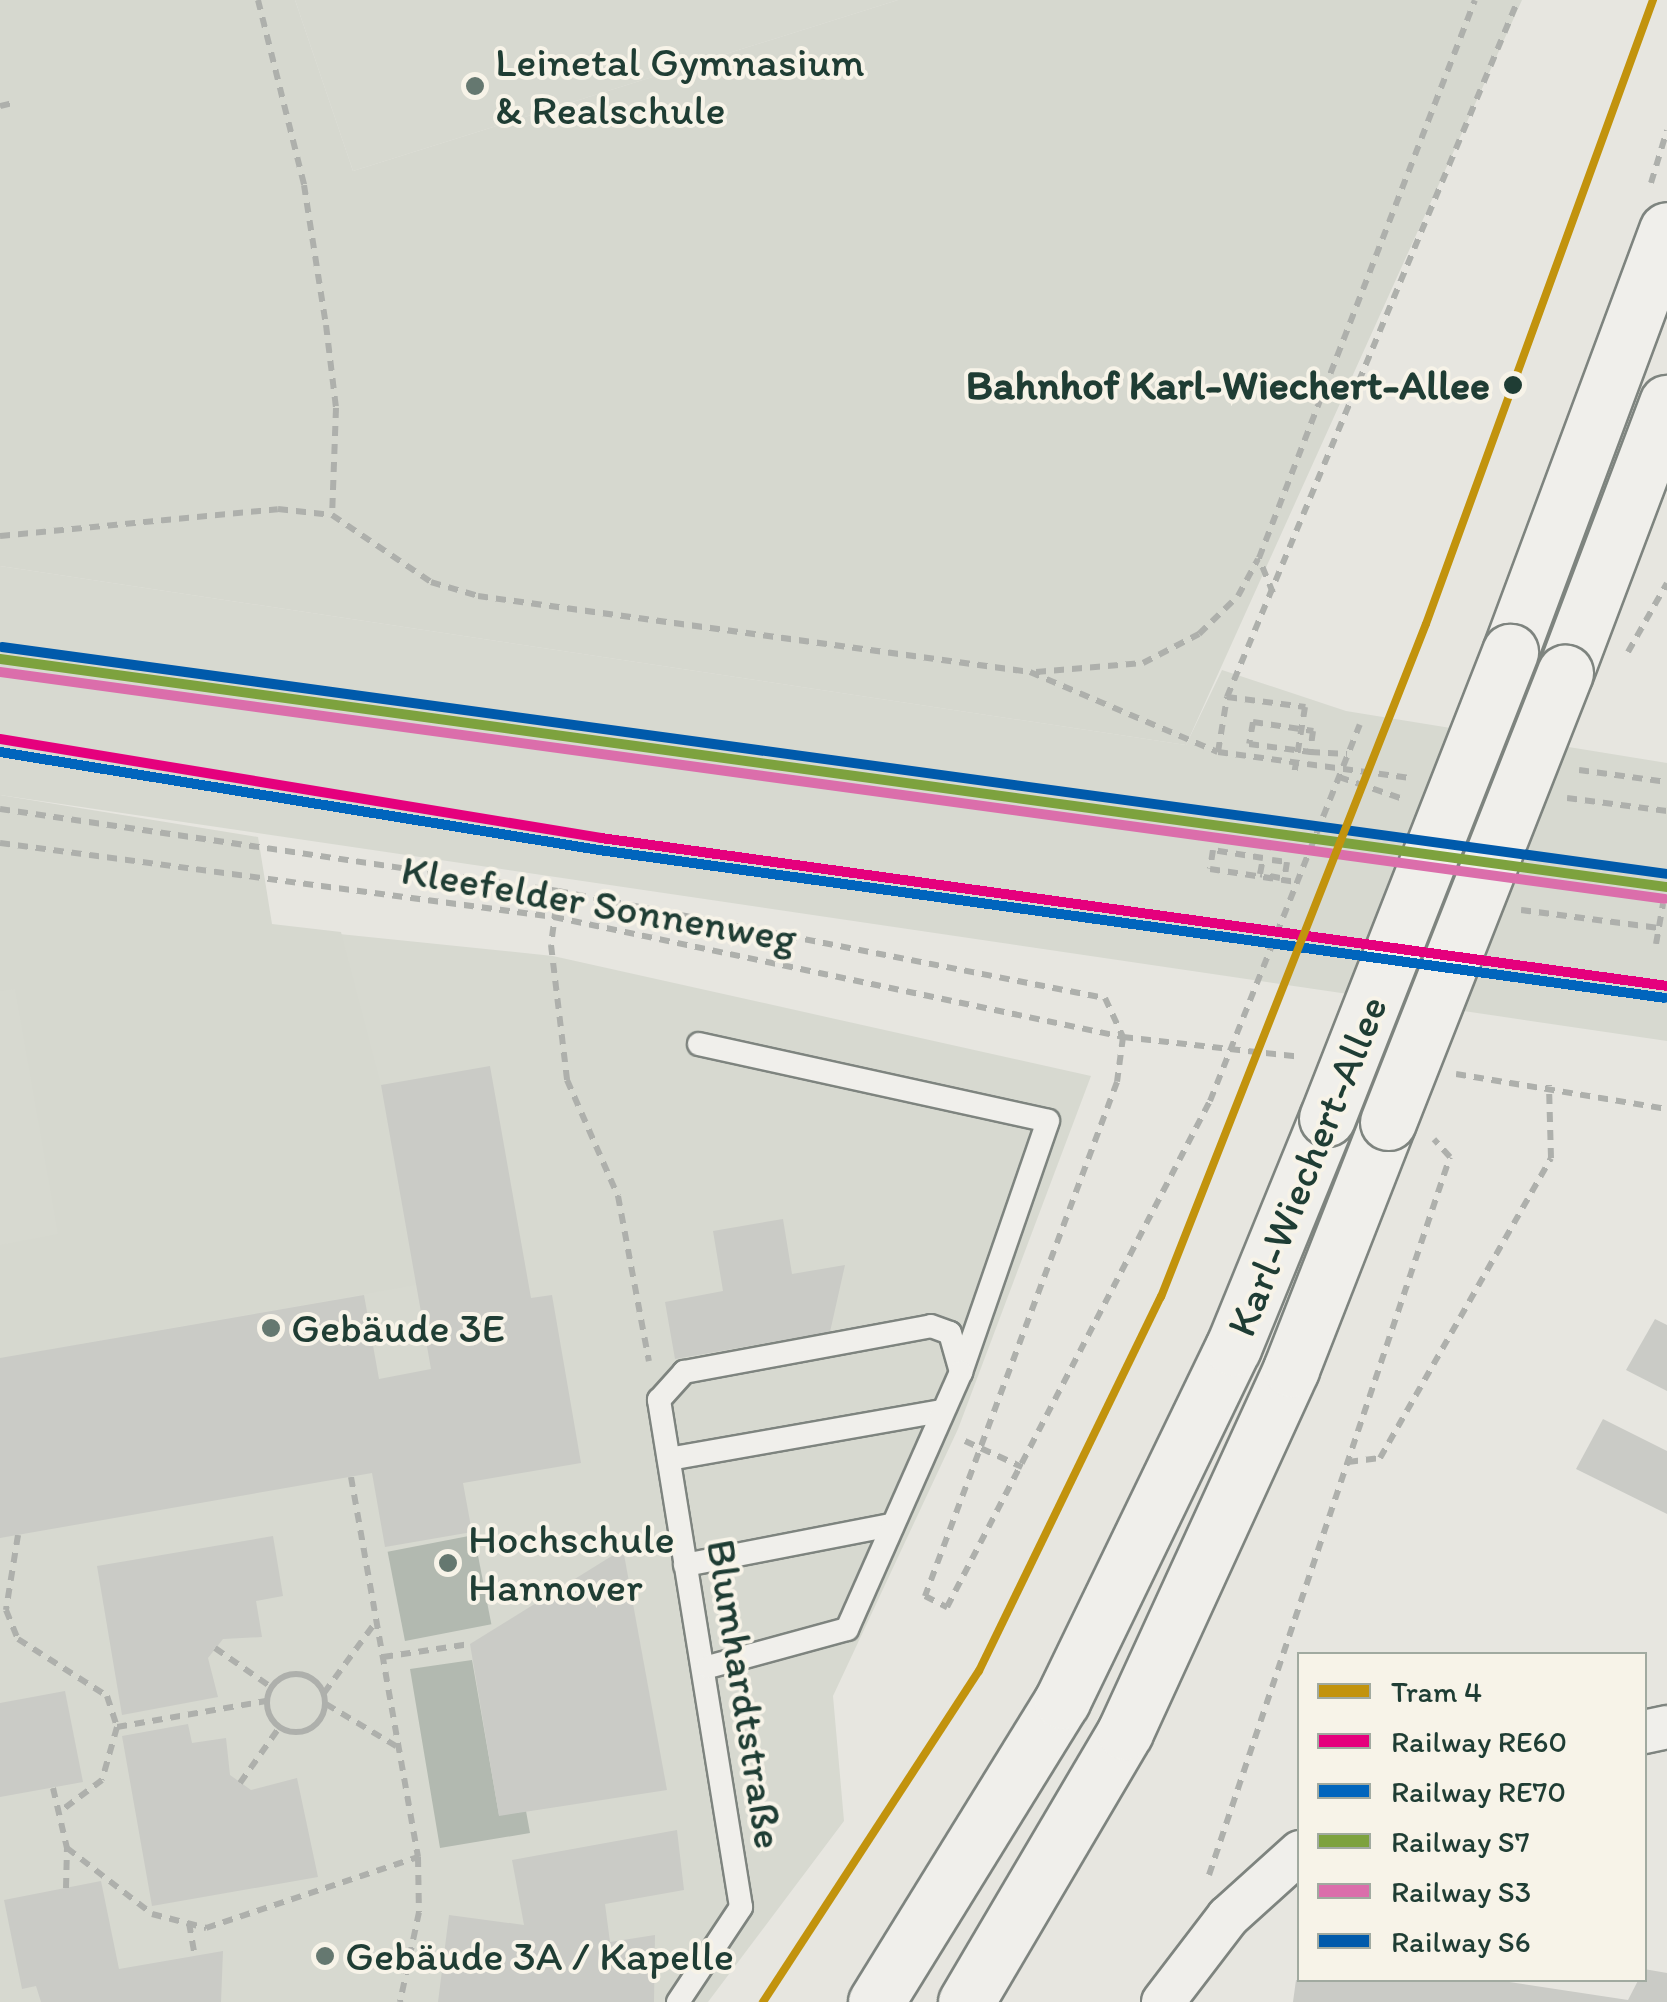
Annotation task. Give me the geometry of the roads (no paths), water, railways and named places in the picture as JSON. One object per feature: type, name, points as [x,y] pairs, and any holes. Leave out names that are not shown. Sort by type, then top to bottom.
[{"type":"main road","name":"Karl-Wiechert-Allee","points":[[876,2002],[1062,1701],[1233,1348],[1510,652],[1667,230]]},
{"type":"main road","name":"Karl-Wiechert-Allee","points":[[966,2002],[1125,1732],[1291,1369],[1408,1127],[1591,670],[1667,404]]},
{"type":"street","points":[[1163,2002],[1228,1917],[1297,1855]]},
{"type":"lane","points":[[700,1044],[1048,1121],[961,1372],[847,1629],[708,1667]]},
{"type":"lane","name":"Blumhardtstraße","points":[[678,2002],[741,1906],[708,1667],[684,1565],[658,1400],[668,1384],[684,1372],[932,1326],[950,1332],[961,1372]]},
{"type":"lane","points":[[669,1459],[942,1411]]},
{"type":"lane","points":[[684,1565],[891,1525]]},
{"type":"tram line","name":"4","points":[[763,2002],[979,1671],[1161,1297],[1426,624],[1653,0]]},
{"type":"rail line","name":"S6","points":[[2,647],[1667,874]]},
{"type":"rail line","name":"S7","points":[[0,659],[1667,887]]},
{"type":"rail line","name":"S3","points":[[0,672],[1665,899]]},
{"type":"rail line","name":"RE60","points":[[0,739],[601,838],[1667,986]]},
{"type":"rail line","name":"RE70","points":[[0,752],[599,850],[1665,998]]},
{"type":"place","name":"Leinetal Gymnasium & Realschule","points":[[475,86]]},
{"type":"place","name":"Bahnhof Karl-Wiechert-Allee","points":[[1513,385]]},
{"type":"place","name":"Gebäude 3E","points":[[271,1328]]},
{"type":"place","name":"Hochschule Hannover","points":[[448,1563]]},
{"type":"place","name":"Gebäude 3A / Kapelle","points":[[325,1956]]}]
